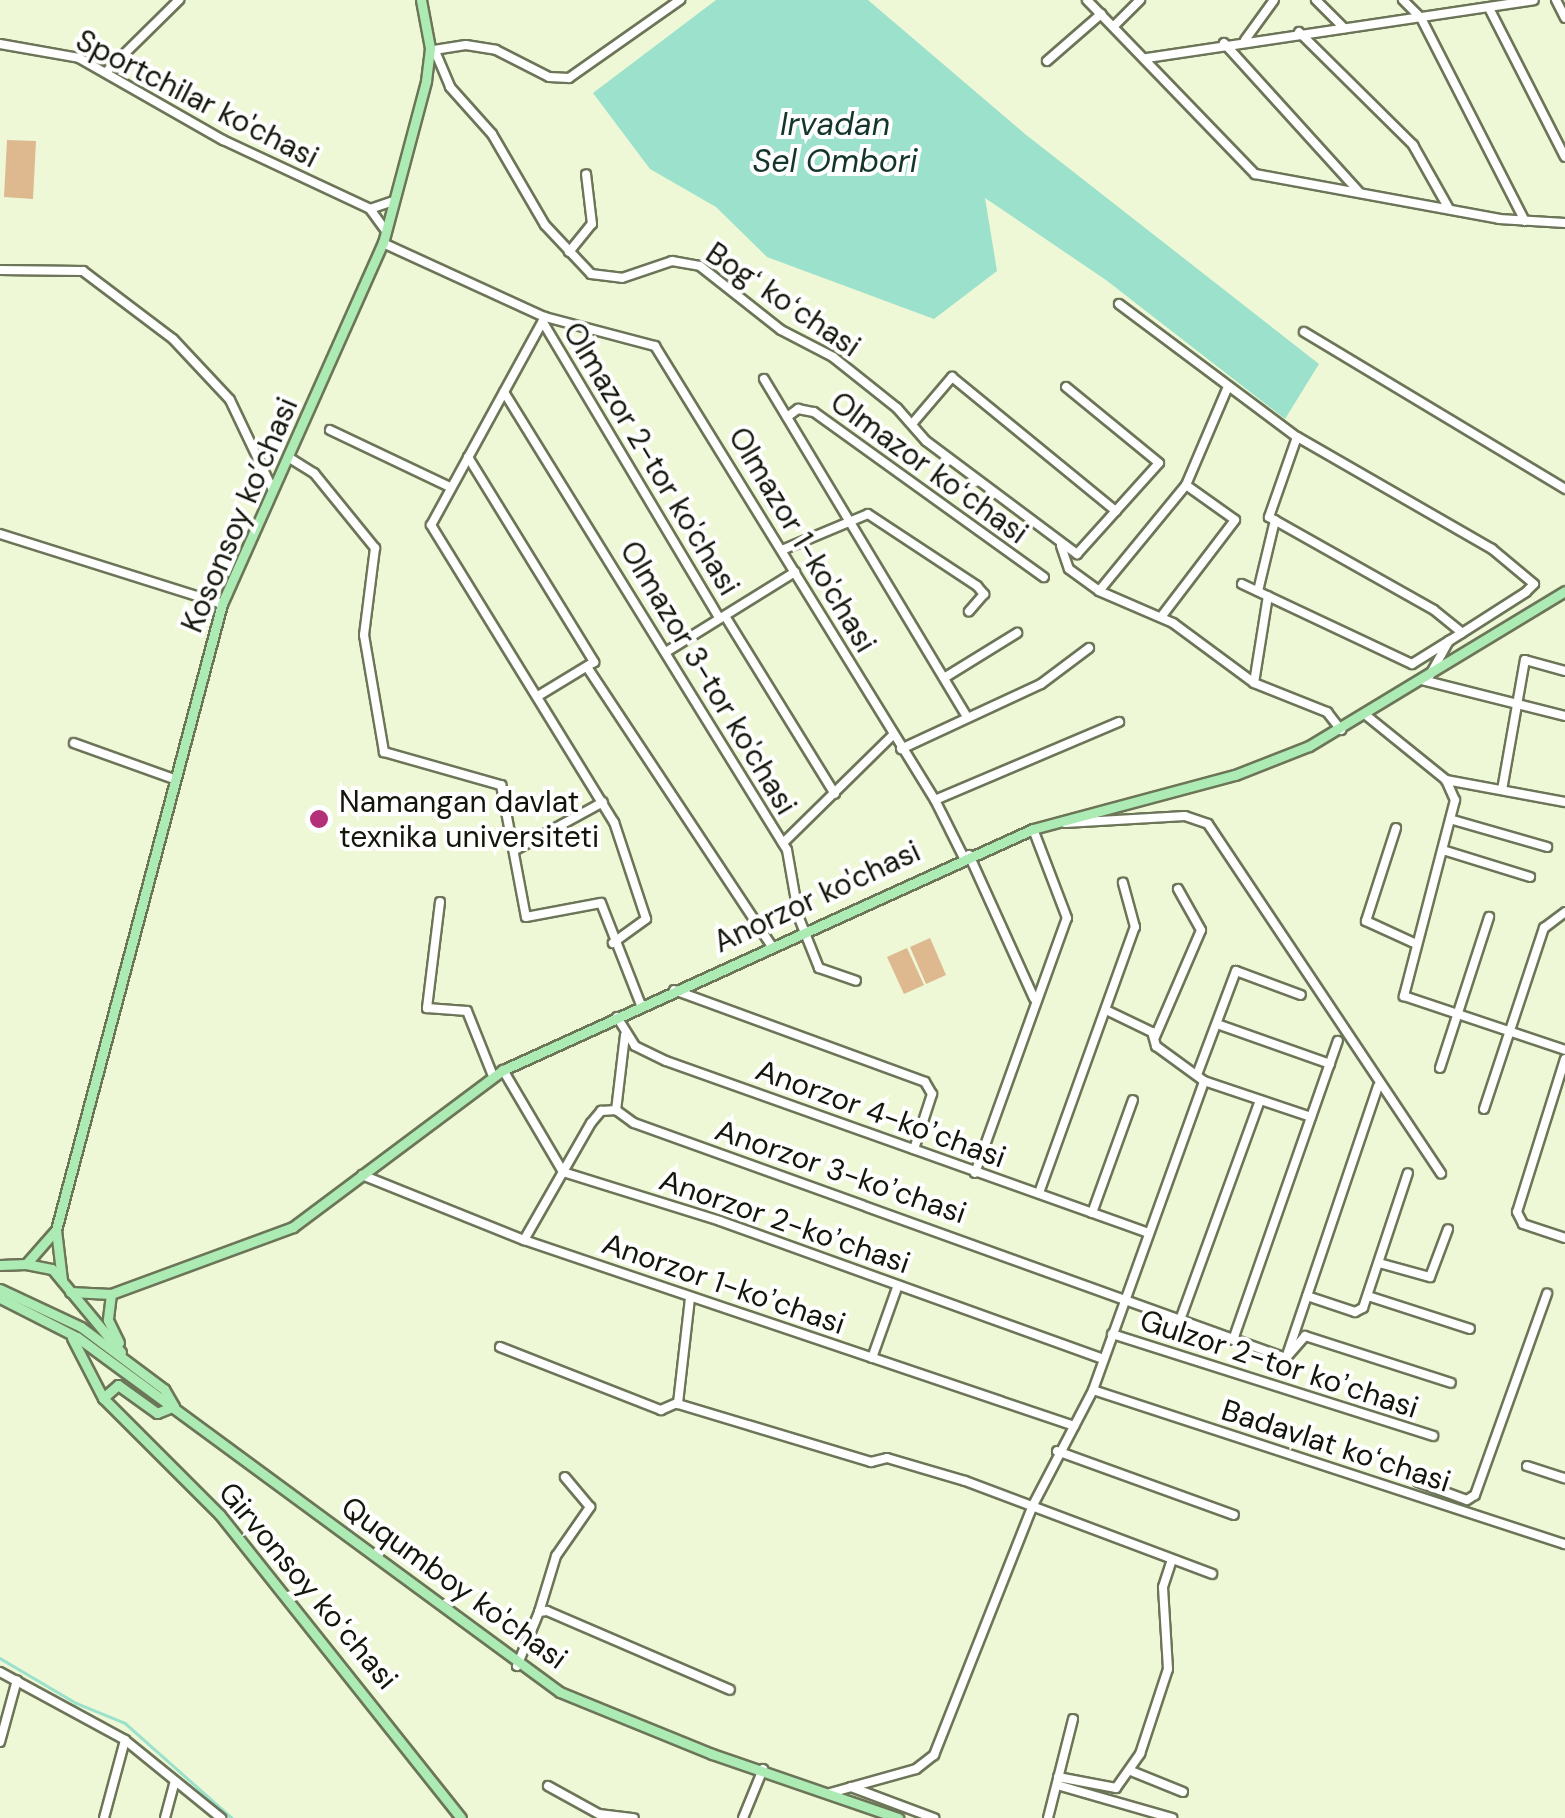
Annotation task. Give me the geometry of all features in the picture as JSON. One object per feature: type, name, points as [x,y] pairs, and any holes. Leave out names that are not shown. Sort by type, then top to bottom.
[{"type":"main road","name":"Kosonsoy ko’chasi","points":[[56,1230],[222,604],[383,243],[433,49],[421,0]]},
{"type":"main road","name":"Anorzor ko'chasi","points":[[111,1294],[294,1226],[498,1073],[771,945],[1033,829],[1235,775],[1341,730],[1565,591]]},
{"type":"main road","points":[[26,1264],[56,1230]]},
{"type":"main road","points":[[56,1230],[62,1280]]},
{"type":"main road","points":[[0,1265],[46,1265],[133,1366]]},
{"type":"main road","points":[[0,1289],[81,1327],[164,1389],[174,1406]]},
{"type":"main road","points":[[70,1292],[111,1294],[108,1320],[133,1366]]},
{"type":"main road","points":[[0,1298],[63,1328],[174,1406]]},
{"type":"main road","points":[[63,1328],[84,1351],[103,1398],[118,1385],[157,1413],[174,1406]]},
{"type":"main road","name":"Girvonsoy koʻchasi","points":[[103,1398],[220,1515],[461,1818]]},
{"type":"main road","name":"Ququmboy ko'chasi","points":[[174,1406],[517,1666],[560,1692],[898,1818]]},
{"type":"street","points":[[106,72],[179,0]]},
{"type":"street","points":[[433,49],[466,45],[496,50],[549,77],[568,78],[680,0]]},
{"type":"street","points":[[1087,0],[1255,174],[1449,210],[1565,223]]},
{"type":"street","points":[[1114,26],[1140,0]]},
{"type":"street","points":[[1245,40],[1274,0]]},
{"type":"street","points":[[1316,0],[1344,28]]},
{"type":"street","points":[[1402,0],[1421,18],[1525,221]]},
{"type":"street","points":[[1147,58],[1224,43],[1534,0]]},
{"type":"street","points":[[1556,0],[1565,18]]},
{"type":"street","points":[[1495,5],[1565,157]]},
{"type":"street","points":[[1047,61],[1101,14]]},
{"type":"street","points":[[1300,32],[1413,145],[1449,210]]},
{"type":"street","points":[[1224,43],[1360,193]]},
{"type":"street","name":"Sportchilar ko'chasi","points":[[0,44],[41,48],[106,72],[223,140],[370,209]]},
{"type":"street","name":"Bogʻ koʻchasi","points":[[433,49],[450,87],[492,134],[545,226],[568,252],[606,279],[672,261],[700,266],[781,330],[833,357],[1061,546],[1068,569],[1099,591]]},
{"type":"street","points":[[568,252],[592,224],[586,174]]},
{"type":"street","points":[[386,231],[370,209],[396,197]]},
{"type":"street","name":"Olmazor 1-ko'chasi","points":[[383,243],[544,320],[654,346],[935,800],[967,856],[1034,998]]},
{"type":"street","points":[[0,270],[83,271],[173,338],[230,400],[273,490]]},
{"type":"street","points":[[1119,304],[1227,389],[1297,437],[1531,576],[1526,592],[1449,642],[1406,662],[1242,584]]},
{"type":"street","points":[[544,320],[431,525],[603,802],[635,873],[646,919],[613,943]]},
{"type":"street","name":"Olmazor 2-tor ko'chasi","points":[[544,320],[722,617],[835,794]]},
{"type":"street","points":[[1304,332],[1565,489]]},
{"type":"street","points":[[912,424],[952,377],[1116,511]]},
{"type":"street","name":"Olmazor koʻchasi","points":[[764,379],[966,715]]},
{"type":"street","points":[[1061,546],[1080,552],[1158,461],[1066,387]]},
{"type":"street","points":[[1227,389],[1186,485],[1099,591],[1161,617],[1254,683],[1327,712],[1341,730]]},
{"type":"street","name":"Olmazor 3-tor ko'chasi","points":[[504,392],[783,843],[804,930],[819,968],[856,981]]},
{"type":"street","name":"Olmazor koʻchasi","points":[[787,417],[798,409],[814,412],[1044,577]]},
{"type":"street","points":[[330,430],[450,488]]},
{"type":"street","points":[[1297,437],[1269,517],[1434,610],[1462,634]]},
{"type":"street","points":[[288,457],[314,473],[375,548],[364,634],[384,752],[500,786],[526,916],[599,902],[642,1005]]},
{"type":"street","points":[[468,457],[594,662],[538,696]]},
{"type":"street","points":[[1161,617],[1235,520],[1186,485]]},
{"type":"street","points":[[782,550],[848,517],[868,514],[977,586],[984,594],[969,612]]},
{"type":"street","points":[[1254,683],[1275,520]]},
{"type":"street","points":[[0,534],[222,604]]},
{"type":"street","points":[[666,652],[795,572]]},
{"type":"street","points":[[944,678],[1017,633]]},
{"type":"street","points":[[1449,642],[1426,678],[1565,716]]},
{"type":"street","points":[[901,749],[966,715],[1041,684],[1089,648]]},
{"type":"street","points":[[1502,790],[1524,660],[1565,671]]},
{"type":"street","points":[[586,667],[771,945]]},
{"type":"street","points":[[1366,716],[1446,780],[1456,800],[1446,851],[1404,996],[1565,1050]]},
{"type":"street","points":[[935,800],[1119,722]]},
{"type":"street","points":[[783,843],[893,736]]},
{"type":"street","points":[[74,743],[174,778]]},
{"type":"street","points":[[1446,780],[1565,802]]},
{"type":"street","points":[[515,850],[603,802]]},
{"type":"street","points":[[1046,824],[1185,816],[1208,824],[1378,1086],[1441,1174]]},
{"type":"street","points":[[1454,820],[1547,848]]},
{"type":"street","points":[[1396,828],[1366,921],[1416,944]]},
{"type":"street","points":[[975,1173],[1034,998],[1067,918],[1033,829]]},
{"type":"street","points":[[1446,851],[1530,877]]},
{"type":"street","points":[[1040,1193],[1134,927],[1123,883]]},
{"type":"street","points":[[1178,889],[1201,930],[1155,1037],[1156,1046],[1201,1077],[1311,1117]]},
{"type":"street","points":[[440,902],[427,1008],[467,1010],[498,1073],[563,1172]]},
{"type":"street","points":[[1484,1109],[1544,928],[1565,912]]},
{"type":"street","points":[[1440,1068],[1488,917]]},
{"type":"street","points":[[830,1793],[916,1769],[934,1756],[1033,1505],[1092,1390],[1236,971],[1301,996]]},
{"type":"street","points":[[674,990],[925,1082],[932,1094],[914,1149]]},
{"type":"street","points":[[1106,1010],[1155,1037]]},
{"type":"street","points":[[524,1240],[601,1111],[616,1110],[625,1034],[617,1017]]},
{"type":"street","points":[[1217,1024],[1330,1064]]},
{"type":"street","name":"Аnorzor 4-koʼchasi","points":[[625,1034],[666,1061],[1146,1232]]},
{"type":"street","points":[[1233,1340],[1338,1041]]},
{"type":"street","points":[[1565,1059],[1516,1212],[1523,1224],[1565,1238]]},
{"type":"street","points":[[1286,1358],[1378,1086]]},
{"type":"street","points":[[1092,1213],[1133,1100]]},
{"type":"street","points":[[1180,1320],[1260,1100]]},
{"type":"street","name":"Аnorzor 3-koʼchasi","points":[[616,1110],[634,1124],[1286,1358]]},
{"type":"street","name":"Аnorzor 2-koʼchasi","points":[[563,1172],[898,1285],[1102,1359]]},
{"type":"street","points":[[1307,1296],[1355,1312],[1368,1296],[1408,1173]]},
{"type":"street","name":"Аnorzor 1-koʼchasi","points":[[362,1175],[524,1240],[1074,1426]]},
{"type":"street","points":[[1379,1263],[1430,1277],[1448,1228]]},
{"type":"street","points":[[872,1358],[898,1285]]},
{"type":"street","points":[[1418,1482],[1467,1500],[1475,1495],[1547,1294]]},
{"type":"street","points":[[1368,1296],[1470,1329]]},
{"type":"street","points":[[677,1403],[690,1298]]},
{"type":"street","name":"Gulzor 2-tor koʼchasi","points":[[1112,1334],[1433,1436]]},
{"type":"street","points":[[1286,1358],[1305,1336],[1452,1383]]},
{"type":"street","points":[[500,1347],[661,1410],[677,1403],[1033,1505],[1212,1574]]},
{"type":"street","name":"Badavlat koʻchasi","points":[[1092,1390],[1565,1544]]},
{"type":"street","points":[[1058,1451],[1234,1515]]},
{"type":"street","points":[[1527,1466],[1565,1478]]},
{"type":"street","points":[[517,1666],[556,1556],[590,1507],[565,1477]]},
{"type":"street","points":[[1058,1781],[1112,1789],[1131,1771],[1160,1704],[1169,1654],[1163,1587],[1172,1559]]},
{"type":"street","points":[[539,1612],[555,1613],[730,1690]]},
{"type":"street","points":[[0,1672],[125,1740],[221,1818]]},
{"type":"street","points":[[0,1742],[17,1680]]},
{"type":"street","points":[[1048,1818],[1073,1719]]},
{"type":"street","points":[[104,1818],[125,1740]]},
{"type":"street","points":[[743,1818],[763,1769]]},
{"type":"street","points":[[1131,1771],[1183,1792]]},
{"type":"street","points":[[166,1818],[175,1781]]},
{"type":"street","points":[[1058,1781],[1172,1818]]},
{"type":"street","points":[[548,1786],[599,1814],[634,1818]]},
{"type":"street","points":[[851,1787],[913,1803],[934,1818]]},
{"type":"shaded area","points":[[7,140],[36,141],[33,199],[4,197]]},
{"type":"shaded area","points":[[930,938],[946,975],[926,984],[910,947]]},
{"type":"shaded area","points":[[907,948],[924,985],[904,994],[887,957]]},
{"type":"water","name":"Irvadan Sel Ombori","points":[[716,0],[868,0],[1025,134],[1319,364],[1285,419],[1106,280],[985,198],[997,271],[934,319],[767,257],[716,207],[650,169],[593,93]]},
{"type":"waterway","points":[[0,1658],[76,1703],[125,1723],[232,1818]]},
{"type":"place","name":"Namangan davlat texnika universiteti","points":[[319,819]]}]
